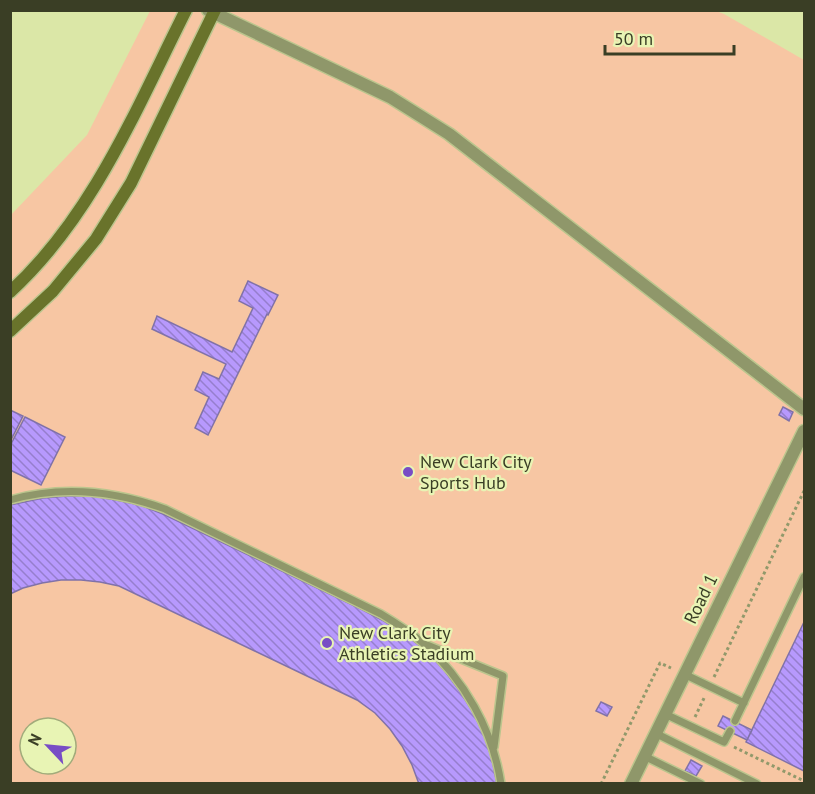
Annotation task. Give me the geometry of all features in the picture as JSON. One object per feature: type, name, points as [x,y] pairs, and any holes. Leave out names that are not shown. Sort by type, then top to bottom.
[{"type":"street","points":[[10,292],[26,278],[67,230],[105,172],[186,10]]},
{"type":"street","points":[[10,331],[53,291],[96,239],[131,183],[212,11],[390,97],[449,134],[804,409]]},
{"type":"street","name":"Road 1","points":[[631,783],[804,431]]},
{"type":"lane","points":[[10,500],[39,494],[90,492],[141,501],[165,509],[381,614],[423,644],[442,661],[458,681],[484,726],[501,783]]},
{"type":"lane","points":[[735,721],[804,577]]},
{"type":"lane","points":[[423,644],[503,676],[493,750]]},
{"type":"lane","points":[[684,674],[744,703]]},
{"type":"lane","points":[[665,714],[724,742],[730,731]]},
{"type":"lane","points":[[655,733],[757,783]]},
{"type":"lane","points":[[644,756],[701,783]]},
{"type":"path","points":[[691,726],[804,491]]},
{"type":"path","points":[[601,783],[660,663],[684,674]]},
{"type":"path","points":[[724,742],[804,781]]},
{"type":"shaded area","name":"New Clark City Sports Hub","points":[[150,11],[716,11],[804,60],[804,783],[11,783],[10,216],[87,135]]},
{"type":"building","points":[[248,281],[278,295],[208,435],[195,428],[209,397],[195,390],[203,372],[219,379],[226,364],[152,329],[157,316],[232,352],[253,308],[239,301]]},
{"type":"building","points":[[783,407],[793,412],[789,421],[779,415]]},
{"type":"building","points":[[10,410],[23,416],[10,442]]},
{"type":"building","points":[[25,417],[65,437],[41,485],[10,470],[10,446]]},
{"type":"building","name":"New Clark City Athletics Stadium","points":[[67,496],[92,496],[116,500],[140,505],[163,514],[361,609],[406,635],[444,670],[473,712],[492,759],[497,784],[419,784],[402,746],[390,729],[375,713],[357,700],[119,586],[81,580],[61,580],[23,588],[10,594],[10,505]]},
{"type":"building","points":[[804,622],[804,771],[746,742]]},
{"type":"building","points":[[601,702],[612,707],[607,716],[596,711]]},
{"type":"building","points":[[723,716],[752,730],[747,740],[718,726]]},
{"type":"building","points":[[691,760],[702,766],[696,776],[685,771]]},
{"type":"place","name":"New Clark City Sports Hub","points":[[408,472]]},
{"type":"place","name":"New Clark City Athletics Stadium","points":[[327,643]]}]
